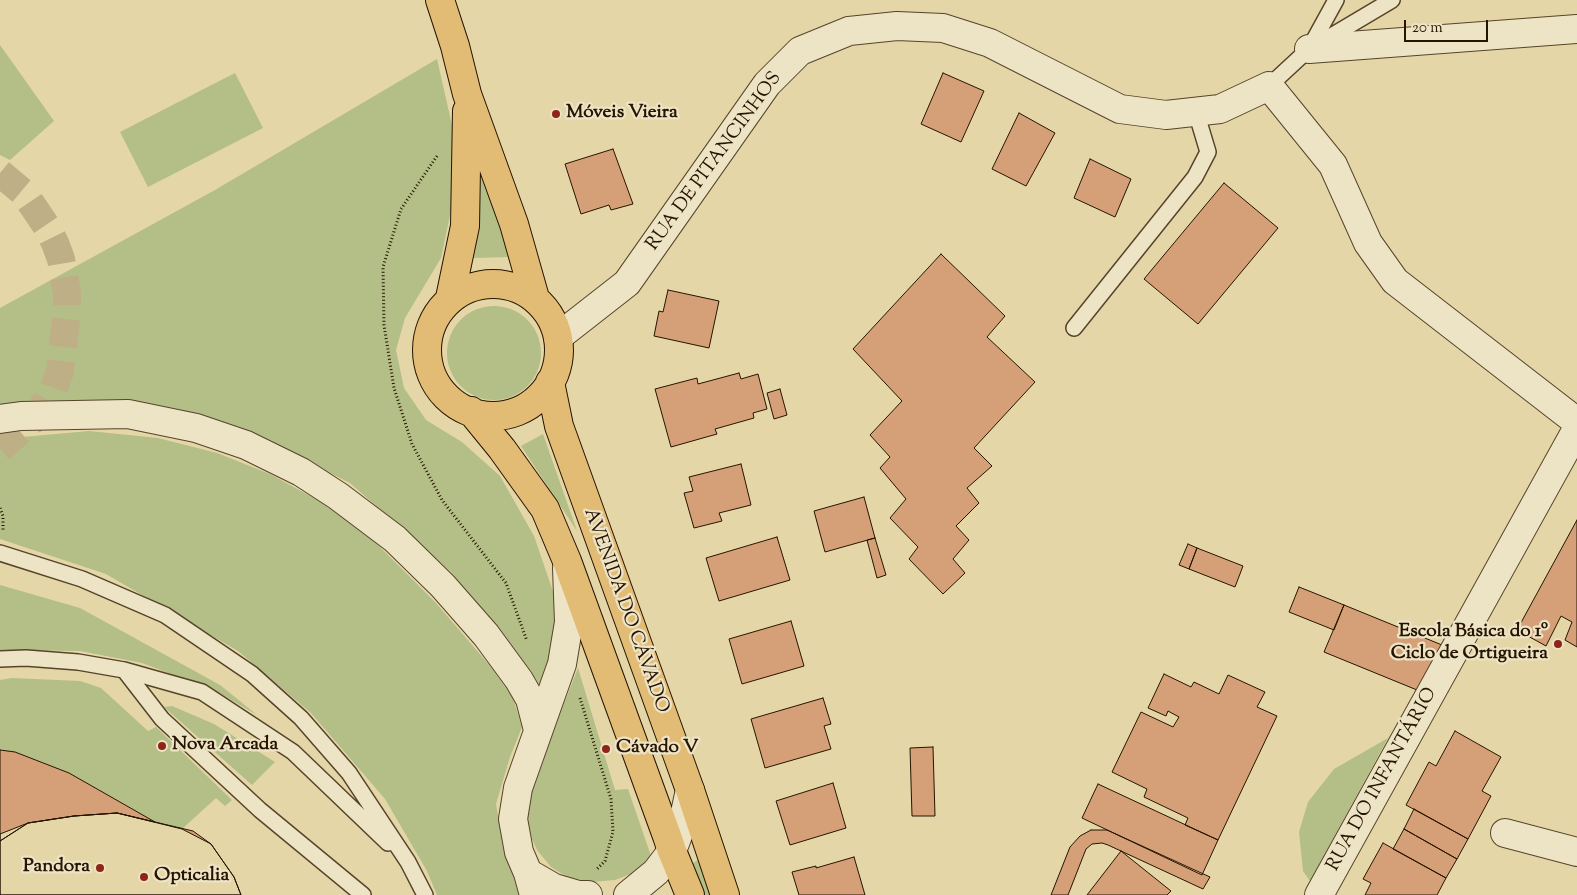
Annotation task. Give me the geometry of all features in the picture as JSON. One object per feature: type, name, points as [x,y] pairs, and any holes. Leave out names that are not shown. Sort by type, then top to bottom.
[{"type":"main road","name":"AVENIDA DO CÁVADO","points":[[440,0],[455,46],[467,94],[514,224],[535,298]]},
{"type":"main road","name":"AVENIDA DO CÁVADO","points":[[450,298],[465,226],[467,94]]},
{"type":"main road","name":"AVENIDA DO CÁVADO","points":[[493,283],[515,287],[535,298],[550,316],[558,337],[558,359],[553,379],[540,396],[523,408],[503,415],[482,415],[462,408],[445,396],[433,378],[427,358],[427,337],[435,316],[450,298],[470,287],[493,283]]},
{"type":"main road","name":"AVENIDA DO CÁVADO","points":[[550,382],[558,426],[690,790],[725,895]]},
{"type":"main road","name":"AVENIDA DO CÁVADO","points":[[471,411],[502,449],[545,509],[567,561],[672,851],[690,895]]},
{"type":"street","name":"RUA DE PITANCINHOS","points":[[558,337],[627,283],[767,84],[800,51],[849,31],[897,26],[943,28],[990,43],[1120,109],[1166,115],[1220,109],[1269,86]]},
{"type":"street","points":[[1309,49],[1577,29]]},
{"type":"street","points":[[1269,86],[1333,165],[1368,243],[1395,281],[1577,422]]},
{"type":"street","points":[[0,419],[21,416],[128,414],[196,428],[254,449],[301,472],[338,496],[395,539],[443,586],[486,635],[512,670],[530,699],[538,730]]},
{"type":"street","name":"RUA DO INFANTÁRIO","points":[[1319,895],[1577,429]]},
{"type":"street","points":[[567,561],[569,622],[562,664],[518,788],[513,819],[519,852],[531,884],[578,894],[590,885]]},
{"type":"street","points":[[628,895],[656,872],[672,851],[684,822],[690,790]]},
{"type":"street","points":[[1505,833],[1577,852]]},
{"type":"lane","name":"RUA DE PITANCINHOS","points":[[1269,86],[1309,49],[1336,0]]},
{"type":"lane","points":[[1309,49],[1392,0]]},
{"type":"lane","points":[[1074,328],[1195,177],[1208,152],[1196,112]]},
{"type":"lane","points":[[1,546],[165,615],[252,674],[301,718],[349,773],[408,862],[425,895]]},
{"type":"lane","points":[[0,659],[26,658],[78,662],[124,670],[202,692],[293,752],[408,862]]},
{"type":"lane","points":[[124,670],[162,719],[260,810],[363,895]]},
{"type":"path","points":[[438,154],[401,209],[383,267],[384,325],[394,388],[412,444],[442,500],[506,583],[527,640],[530,658],[512,670]]},
{"type":"path","points":[[0,508],[4,516],[1,546]]},
{"type":"path","points":[[580,697],[611,799],[613,832],[605,861],[590,885]]},
{"type":"green space","points":[[0,45],[54,121],[10,160],[0,155]]},
{"type":"green space","points":[[437,59],[454,134],[452,206],[441,258],[405,318],[396,350],[404,388],[426,420],[462,442],[500,476],[534,536],[558,606],[555,653],[543,690],[531,671],[451,572],[350,483],[248,432],[0,406],[0,308],[215,190]]},
{"type":"green space","points":[[235,73],[263,128],[148,187],[120,132]]},
{"type":"green space","points":[[480,159],[508,257],[473,258],[479,228]]},
{"type":"green space","points":[[494,306],[512,309],[527,320],[538,335],[541,353],[538,371],[527,386],[512,397],[494,400],[476,397],[461,386],[450,371],[447,353],[450,335],[461,320],[476,309]]},
{"type":"green space","points":[[89,431],[158,438],[217,453],[270,474],[321,502],[376,543],[436,603],[491,667],[513,698],[522,727],[510,757],[496,804],[502,839],[519,895],[437,895],[427,871],[385,799],[311,713],[238,651],[106,574],[0,539],[0,439]]},
{"type":"green space","points":[[543,434],[577,531],[521,446]]},
{"type":"green space","points":[[0,585],[80,608],[220,685],[257,715],[216,691],[142,663],[80,651],[0,650]]},
{"type":"green space","points":[[578,668],[615,790],[628,789],[651,856],[633,873],[615,880],[592,882],[567,877],[551,867],[537,850],[529,832],[527,815],[536,774]]},
{"type":"green space","points":[[12,678],[80,681],[101,688],[148,731],[156,727],[232,800],[225,806],[216,798],[182,829],[155,822],[69,773],[15,752],[0,750],[0,680]]},
{"type":"green space","points":[[172,706],[214,724],[275,762],[252,785],[164,707]]},
{"type":"green space","points":[[1388,738],[1310,881],[1303,871],[1299,832],[1308,802],[1334,769]]},
{"type":"green space","points":[[699,859],[711,895],[702,895],[689,866]]},
{"type":"building","points":[[943,73],[984,91],[961,142],[921,124]]},
{"type":"building","points":[[1019,113],[1055,133],[1026,186],[992,169]]},
{"type":"building","points":[[613,149],[633,204],[611,210],[609,205],[581,214],[565,164]]},
{"type":"building","points":[[1090,159],[1131,179],[1115,217],[1074,198]]},
{"type":"building","points":[[1224,183],[1278,228],[1198,324],[1144,279]]},
{"type":"building","points":[[941,254],[1005,316],[987,337],[1035,382],[974,448],[992,466],[967,488],[979,503],[956,526],[969,540],[953,559],[965,573],[943,594],[909,559],[918,547],[890,518],[906,499],[880,468],[890,457],[870,435],[902,401],[853,349]]},
{"type":"building","points":[[668,290],[719,301],[709,348],[654,336],[659,311],[663,312]]},
{"type":"building","points":[[739,373],[741,379],[758,374],[767,409],[753,413],[754,418],[715,429],[717,434],[671,447],[655,389],[697,378],[698,384]]},
{"type":"building","points":[[780,389],[787,415],[774,419],[767,393]]},
{"type":"building","points":[[741,464],[751,505],[719,513],[722,521],[694,528],[684,493],[693,491],[689,477]]},
{"type":"building","points":[[864,497],[875,538],[825,552],[814,511]]},
{"type":"building","points":[[1577,520],[1577,647],[1565,640],[1572,622],[1561,616],[1546,646],[1517,630]]},
{"type":"building","points":[[777,537],[790,580],[719,601],[706,558]]},
{"type":"building","points":[[875,538],[886,575],[877,578],[867,540]]},
{"type":"building","points":[[1188,544],[1197,548],[1189,569],[1179,565]]},
{"type":"building","points":[[1197,548],[1243,566],[1235,587],[1189,569]]},
{"type":"building","points":[[1299,587],[1344,605],[1334,630],[1289,612]]},
{"type":"building","points":[[1344,605],[1442,645],[1417,690],[1324,652]]},
{"type":"building","points":[[791,621],[804,666],[742,684],[729,639]]},
{"type":"building","points":[[1164,674],[1191,687],[1194,682],[1219,694],[1228,675],[1265,692],[1257,707],[1277,716],[1218,840],[1185,825],[1188,818],[1144,797],[1147,789],[1112,772],[1141,712],[1173,727],[1179,717],[1168,711],[1166,716],[1148,708]]},
{"type":"building","points":[[823,698],[831,724],[824,726],[831,749],[765,768],[751,719]]},
{"type":"building","points":[[1455,731],[1501,757],[1482,791],[1491,796],[1468,839],[1406,805],[1429,762],[1436,766]]},
{"type":"building","points":[[933,747],[935,816],[912,816],[910,748]]},
{"type":"building","points":[[0,750],[15,752],[69,773],[155,822],[117,813],[74,816],[28,823],[0,841]]},
{"type":"building","points":[[833,783],[846,828],[790,845],[776,801]]},
{"type":"building","points":[[1098,784],[1218,840],[1202,875],[1082,818]]},
{"type":"building","points":[[1414,809],[1468,839],[1457,859],[1404,829]]},
{"type":"building","points":[[117,813],[193,831],[211,844],[234,877],[241,895],[0,895],[0,841],[28,823],[74,816]]},
{"type":"building","points":[[117,813],[182,829],[211,844],[234,877],[241,895],[0,895],[0,834],[28,823],[74,816]]},
{"type":"building","points":[[1404,829],[1457,859],[1446,878],[1393,849]]},
{"type":"building","points":[[1091,830],[1107,830],[1210,877],[1203,889],[1108,845],[1102,843],[1092,844],[1086,849],[1068,895],[1051,895],[1070,847],[1080,836]]},
{"type":"building","points":[[1383,843],[1446,878],[1437,895],[1365,895],[1371,883],[1363,879]]},
{"type":"building","points":[[1121,851],[1171,891],[1167,895],[1087,895]]},
{"type":"building","points":[[854,857],[865,895],[799,895],[792,872],[816,866],[816,868]]},
{"type":"tunnel","points":[[0,173],[24,193],[47,227],[61,259],[67,293],[67,311],[60,371],[54,388],[37,416],[0,449]]},
{"type":"place","name":"Móveis Vieira","points":[[556,114]]},
{"type":"place","name":"Escola Básica do 1º Ciclo de Ortigueira","points":[[1558,644]]},
{"type":"place","name":"Nova Arcada","points":[[162,746]]},
{"type":"place","name":"Cávado V","points":[[606,749]]},
{"type":"place","name":"Pandora","points":[[100,868]]},
{"type":"place","name":"Opticalia","points":[[144,877]]}]
